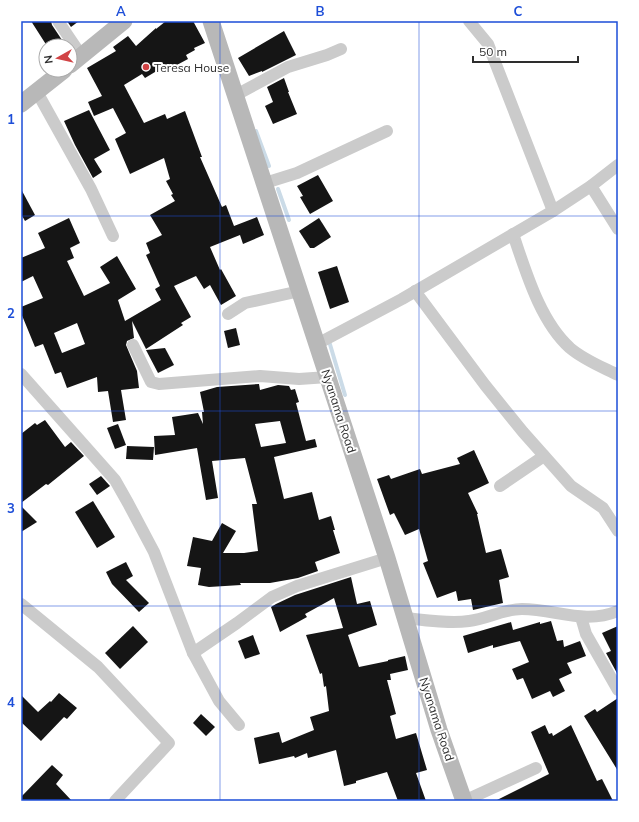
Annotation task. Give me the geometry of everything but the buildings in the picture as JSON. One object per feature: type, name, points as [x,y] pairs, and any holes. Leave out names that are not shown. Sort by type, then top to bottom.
[{"type":"street","points":[[58,21],[66,38]]},
{"type":"street","points":[[78,58],[124,21]]},
{"type":"street","name":"Nyanama Road","points":[[211,21],[387,558],[439,730],[464,801]]},
{"type":"street","points":[[469,21],[484,39],[490,51],[553,211]]},
{"type":"street","points":[[236,95],[288,67],[341,49]]},
{"type":"street","points":[[21,104],[54,78]]},
{"type":"street","points":[[37,92],[91,190],[113,236]]},
{"type":"street","points":[[265,183],[297,172],[387,131]]},
{"type":"street","points":[[317,344],[415,291],[553,211],[591,186],[618,165]]},
{"type":"street","points":[[591,186],[618,229]]},
{"type":"street","points":[[513,234],[546,319],[560,339],[590,361],[618,375]]},
{"type":"street","points":[[228,314],[244,303],[300,290]]},
{"type":"street","points":[[415,291],[485,385],[523,432],[571,486],[603,508],[618,531]]},
{"type":"street","points":[[133,345],[151,382],[159,384],[260,376],[299,379],[328,377]]},
{"type":"street","points":[[21,374],[115,480],[154,552],[193,653],[219,701],[239,725]]},
{"type":"street","points":[[500,486],[544,456]]},
{"type":"street","points":[[193,653],[238,623],[272,597],[297,586],[387,558]]},
{"type":"street","points":[[21,604],[98,667],[169,744],[115,801]]},
{"type":"street","points":[[405,618],[445,622],[470,621],[500,612],[521,609],[581,617],[597,616],[618,611]]},
{"type":"street","points":[[581,617],[586,634],[618,690]]},
{"type":"street","points":[[464,801],[536,768]]},
{"type":"waterway","points":[[256,131],[269,166]]},
{"type":"waterway","points":[[278,189],[289,220]]},
{"type":"waterway","points":[[329,341],[345,395]]},
{"type":"place","name":"Teresa House","points":[[146,67]]}]
